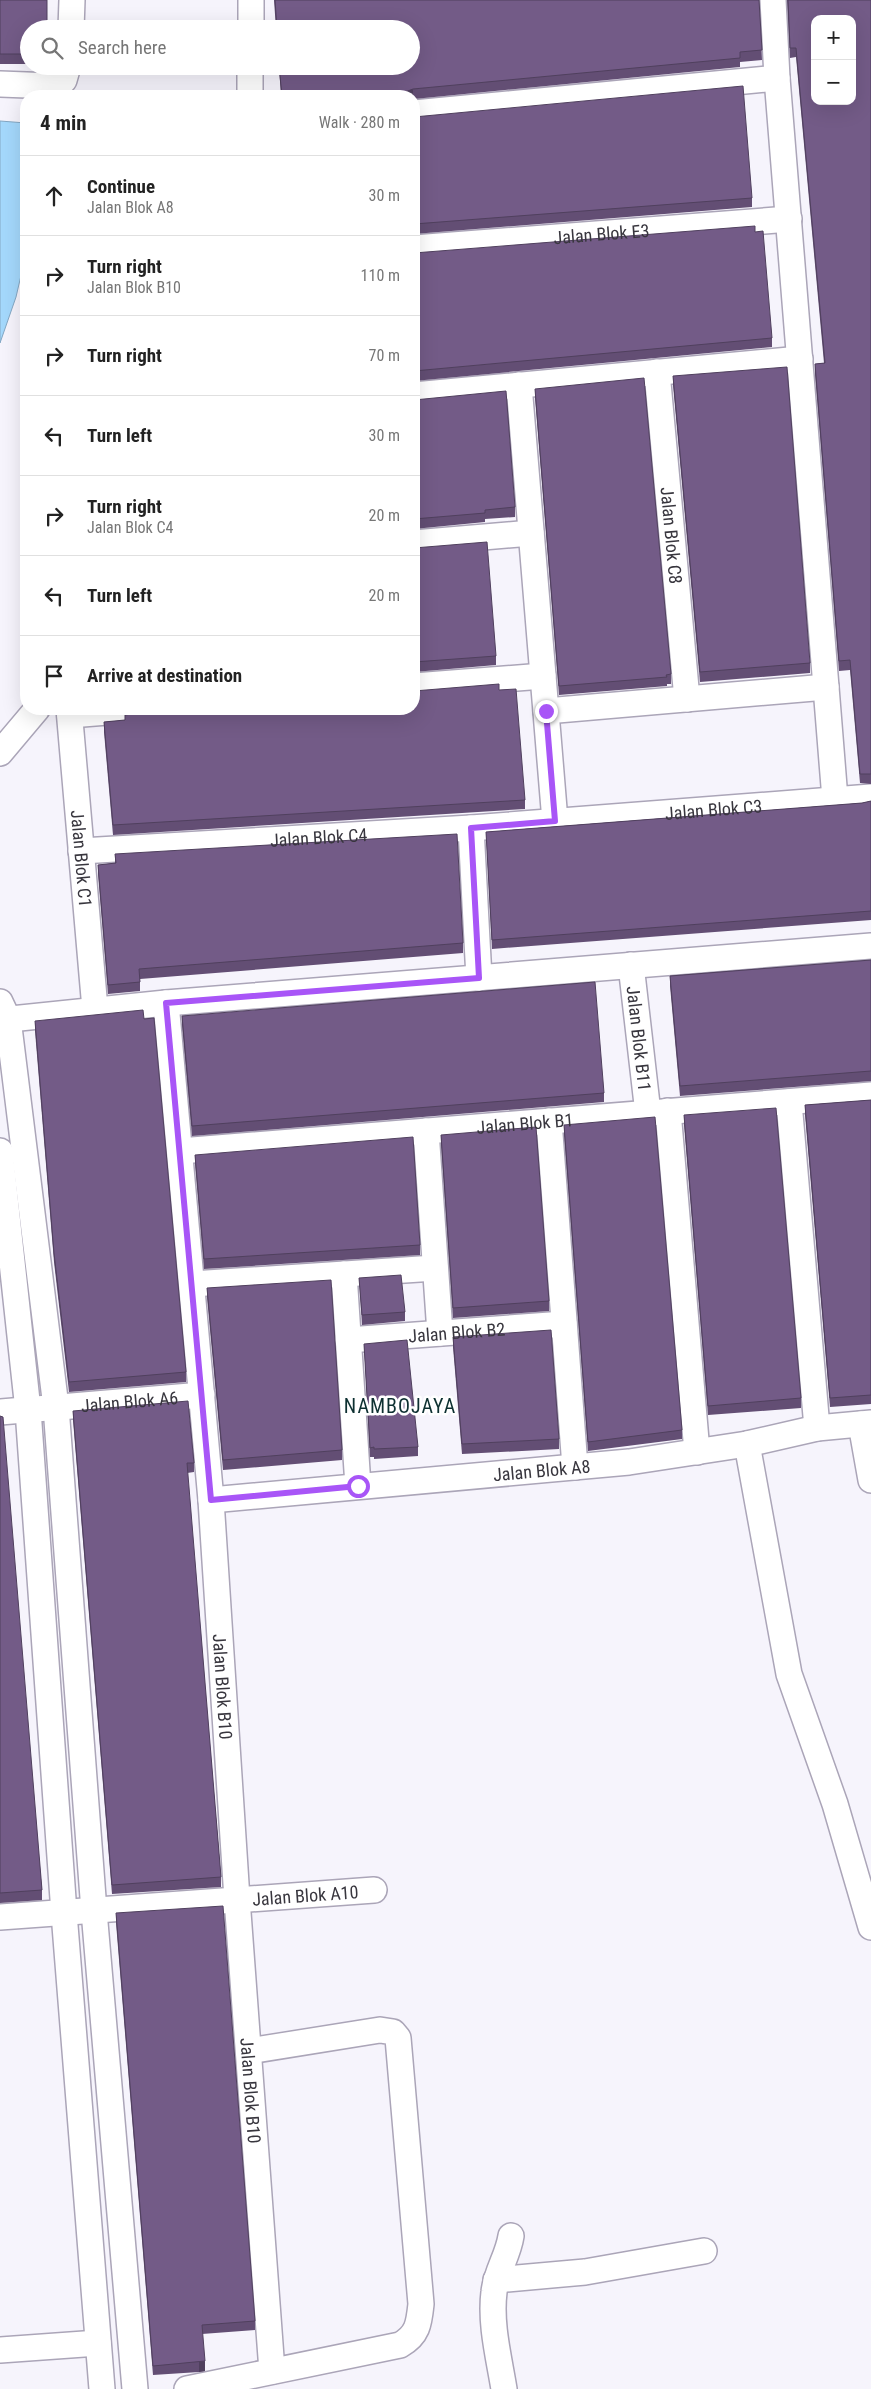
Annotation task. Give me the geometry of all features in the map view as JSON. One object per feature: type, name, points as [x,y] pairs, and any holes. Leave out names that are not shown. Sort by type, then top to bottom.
[{"type":"street","points":[[71,20],[72,0]]},
{"type":"street","points":[[251,0],[251,20]]},
{"type":"street","points":[[773,0],[777,78],[835,799]]},
{"type":"street","points":[[0,84],[53,86],[64,80],[65,75]]},
{"type":"street","points":[[250,75],[250,90]]},
{"type":"street","points":[[420,112],[777,78]]},
{"type":"street","name":"Jalan Blok E3","points":[[420,248],[789,219]]},
{"type":"street","points":[[420,394],[800,359]]},
{"type":"street","name":"Jalan Blok C8","points":[[657,372],[687,699]]},
{"type":"street","points":[[519,385],[555,821]]},
{"type":"street","points":[[420,542],[531,533]]},
{"type":"street","points":[[420,686],[543,676]]},
{"type":"street","points":[[546,711],[826,687]]},
{"type":"street","points":[[0,753],[32,715]]},
{"type":"street","name":"Jalan Blok C1","points":[[69,715],[95,1009]]},
{"type":"street","name":"Jalan Blok C3","points":[[555,821],[871,797]]},
{"type":"street","name":"Jalan Blok C4","points":[[81,851],[471,828],[555,821]]},
{"type":"street","points":[[471,828],[479,978]]},
{"type":"street","points":[[136,2389],[94,1911],[56,1407],[3,1014],[95,1009],[871,946]]},
{"type":"street","name":"Jalan Blok B11","points":[[632,965],[658,1112],[697,1452]]},
{"type":"street","name":"Jalan Blok B10","points":[[166,1003],[211,1500],[272,2371]]},
{"type":"street","name":"Jalan Blok B1","points":[[180,1151],[871,1095]]},
{"type":"street","points":[[789,1102],[816,1428]]},
{"type":"street","points":[[549,1121],[575,1467]]},
{"type":"street","points":[[426,1131],[440,1333]]},
{"type":"street","points":[[0,1150],[28,1410],[64,1913],[102,2389]]},
{"type":"street","points":[[192,1284],[435,1268]]},
{"type":"street","points":[[344,1274],[358,1486]]},
{"type":"street","name":"Jalan Blok B2","points":[[348,1340],[564,1324]]},
{"type":"street","name":"Jalan Blok A6","points":[[0,1412],[202,1395]]},
{"type":"street","points":[[866,1423],[871,1480]]},
{"type":"street","name":"Jalan Blok A8","points":[[211,1500],[575,1467],[697,1452],[747,1444],[816,1428],[866,1423]]},
{"type":"street","points":[[747,1444],[789,1674],[835,1804],[871,1927]]},
{"type":"street","name":"Jalan Blok A10","points":[[0,1917],[374,1890]]},
{"type":"street","points":[[187,2389],[400,2345],[416,2333],[420,2322],[398,2038],[393,2032],[380,2030],[249,2051]]},
{"type":"street","points":[[504,2389],[494,2329],[494,2292],[496,2280],[509,2248],[511,2236]]},
{"type":"street","points":[[496,2280],[585,2272],[704,2251]]},
{"type":"street","points":[[0,2350],[98,2342]]},
{"type":"water","points":[[0,121],[20,123],[20,280],[0,343]]},
{"type":"building","points":[[0,0],[47,0],[47,20],[20,20],[20,54],[0,54]]},
{"type":"building","points":[[275,0],[759,0],[762,50],[740,52],[740,58],[410,90],[281,90],[280,75],[420,75],[420,20],[276,20]]},
{"type":"building","points":[[788,0],[871,0],[871,774],[860,774],[850,660],[839,661],[815,364],[825,363],[796,48],[790,48]]},
{"type":"building","points":[[743,86],[752,198],[420,224],[420,116]]},
{"type":"building","points":[[755,226],[755,232],[763,231],[772,338],[420,370],[420,253]]},
{"type":"building","points":[[787,367],[810,663],[700,672],[673,376]]},
{"type":"building","points":[[644,378],[671,674],[666,675],[667,677],[559,686],[535,389]]},
{"type":"building","points":[[506,391],[515,507],[485,510],[485,513],[420,518],[420,399]]},
{"type":"building","points":[[487,542],[496,656],[420,662],[420,548]]},
{"type":"building","points":[[499,684],[499,690],[516,689],[525,800],[113,825],[104,722],[125,720],[125,715],[420,715],[420,691]]},
{"type":"building","points":[[871,801],[871,911],[492,940],[486,832]]},
{"type":"building","points":[[457,834],[463,943],[139,969],[140,982],[108,985],[98,865],[116,863],[115,854]]},
{"type":"building","points":[[871,960],[871,1071],[680,1086],[670,976]]},
{"type":"building","points":[[595,982],[604,1093],[192,1126],[182,1016]]},
{"type":"building","points":[[143,1010],[144,1019],[154,1018],[186,1372],[69,1382],[54,1253],[35,1021]]},
{"type":"building","points":[[871,1100],[871,1395],[830,1398],[805,1105]]},
{"type":"building","points":[[776,1108],[801,1398],[708,1406],[684,1115]]},
{"type":"building","points":[[655,1117],[682,1430],[588,1442],[564,1125]]},
{"type":"building","points":[[536,1127],[549,1301],[453,1308],[441,1135]]},
{"type":"building","points":[[413,1137],[420,1245],[204,1259],[195,1155]]},
{"type":"building","points":[[401,1275],[405,1312],[362,1315],[359,1278]]},
{"type":"building","points":[[331,1280],[342,1450],[223,1460],[207,1288]]},
{"type":"building","points":[[551,1330],[559,1439],[462,1444],[453,1337]]},
{"type":"building","points":[[407,1340],[418,1447],[370,1448],[364,1344]]},
{"type":"building","points":[[188,1401],[194,1463],[187,1463],[221,1877],[112,1885],[73,1411]]},
{"type":"building","points":[[0,1416],[3,1417],[42,1890],[0,1893]]},
{"type":"building","points":[[223,1906],[255,2321],[202,2325],[205,2361],[153,2366],[116,1913]]},
{"type":"district","name":"NAMBOJAYA","points":[[400,1406]]},
{"type":"route","points":[[358,1486],[211,1500],[166,1003],[479,978],[471,828],[555,821],[546,711]]}]
